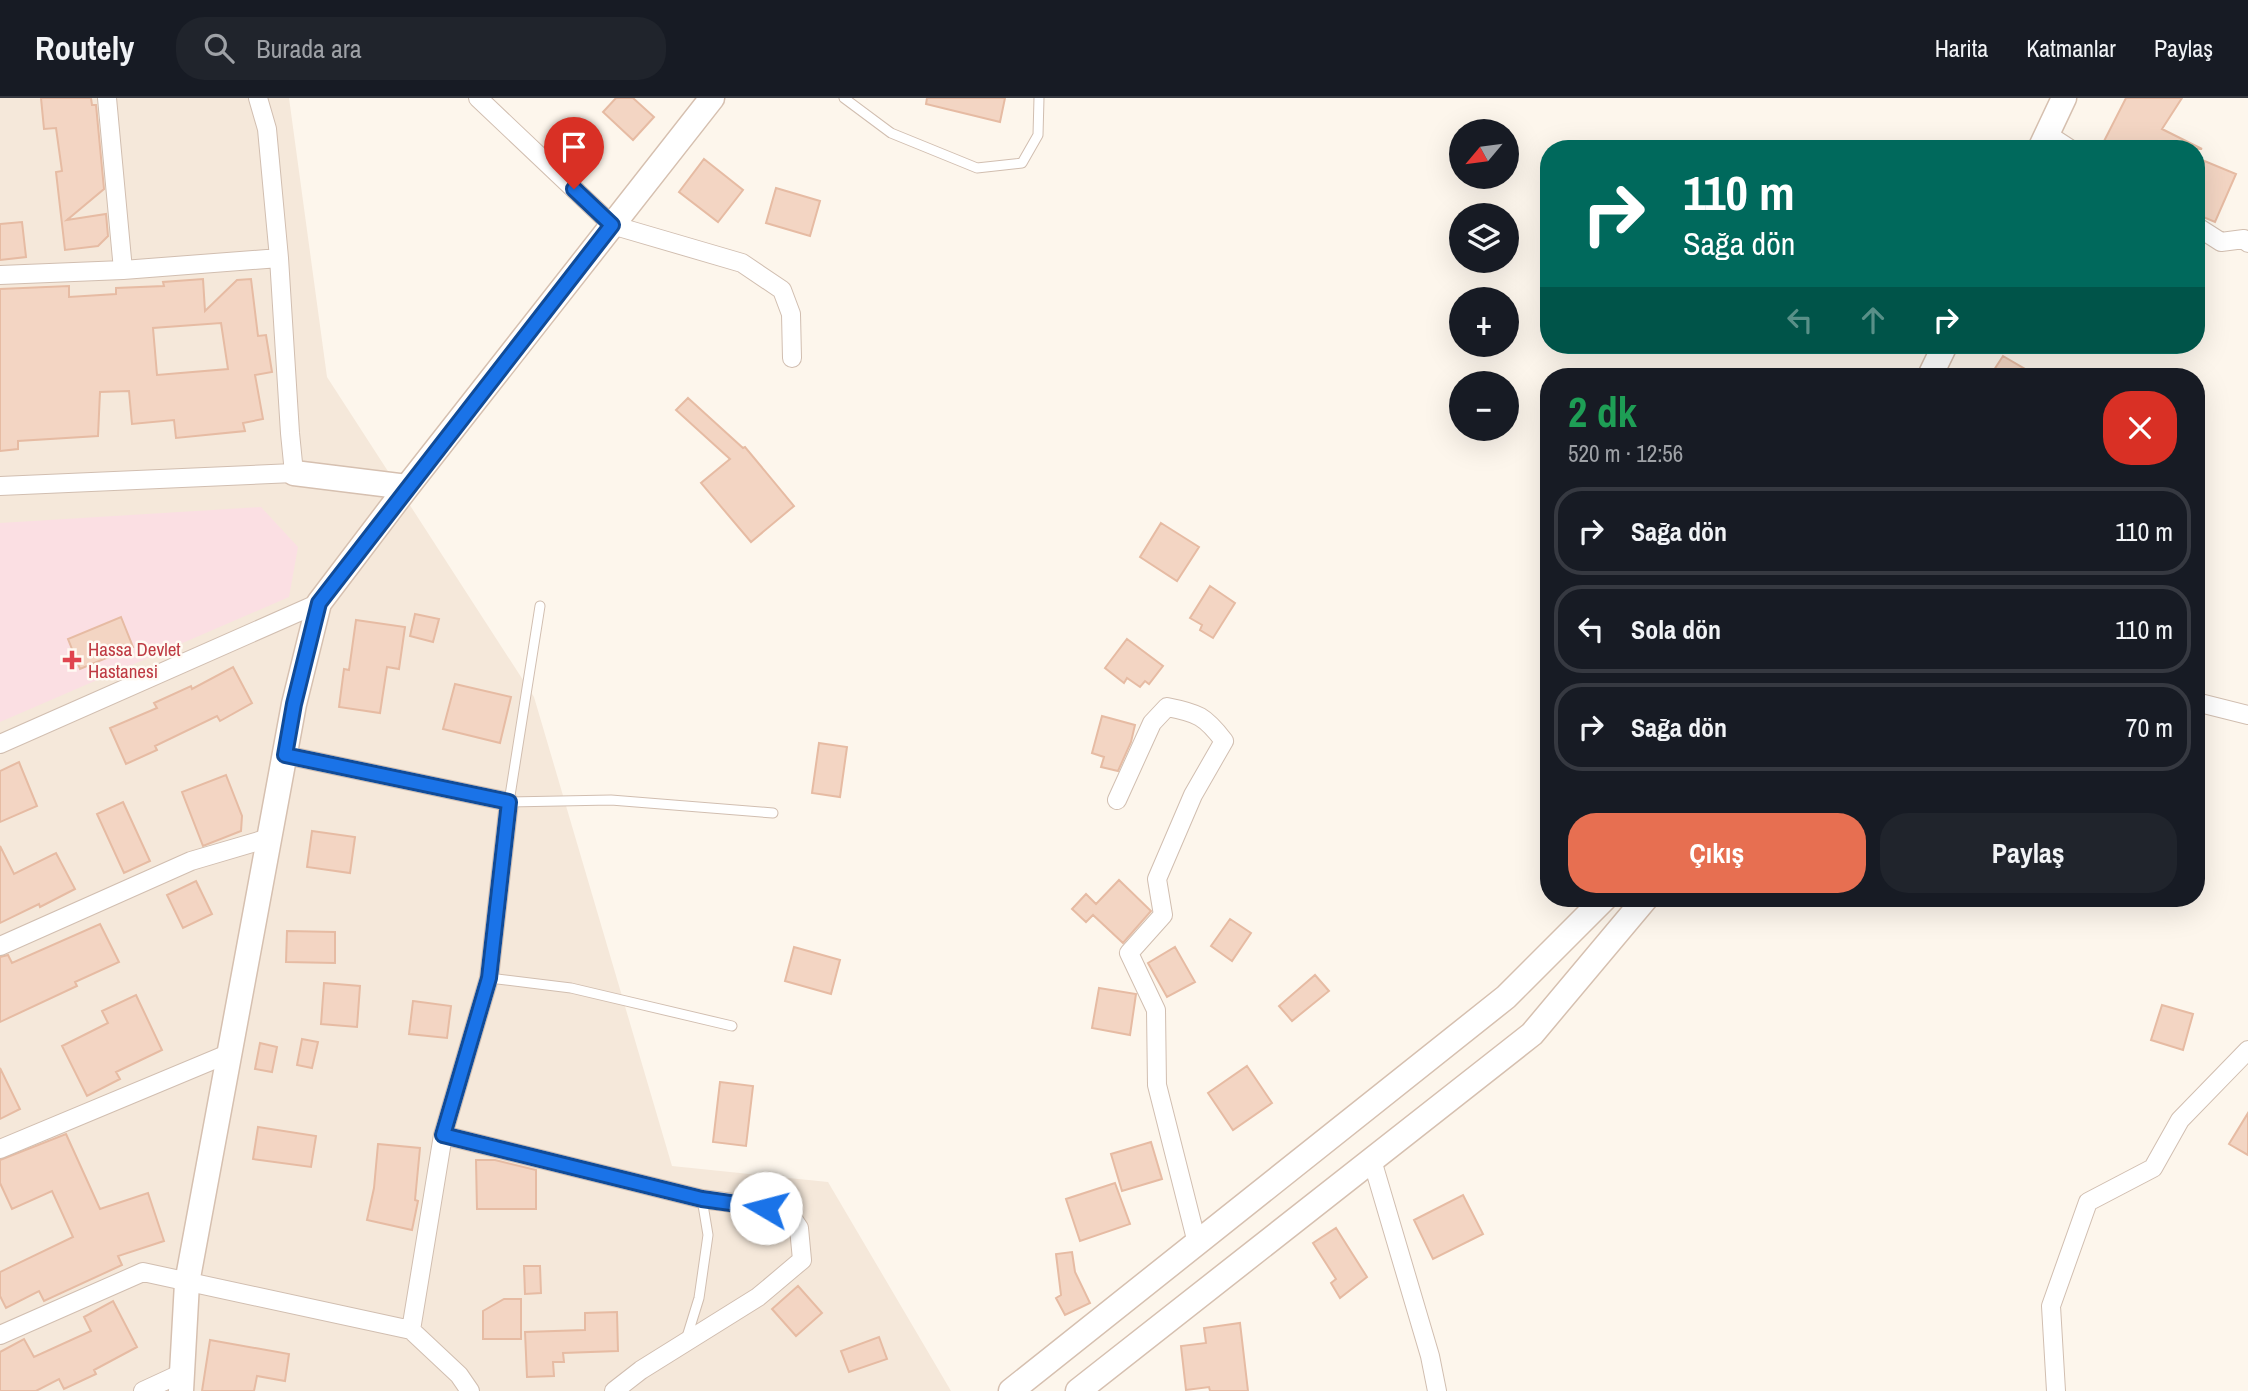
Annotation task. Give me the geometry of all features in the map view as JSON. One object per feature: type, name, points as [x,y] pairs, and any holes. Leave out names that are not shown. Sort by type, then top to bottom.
[{"type":"main road","points":[[182,1382],[187,1283],[294,704],[319,603],[712,98]]},
{"type":"main road","points":[[2043,140],[2064,98]]},
{"type":"main road","points":[[295,473],[407,487]]},
{"type":"main road","points":[[1011,1391],[1506,997],[1596,907]]},
{"type":"main road","points":[[1078,1391],[1532,1034],[1638,907]]},
{"type":"street","points":[[107,98],[123,270]]},
{"type":"street","points":[[0,486],[295,473],[289,433],[279,258],[267,129],[258,98]]},
{"type":"street","points":[[478,98],[612,225],[742,263],[782,290],[791,314],[792,358]]},
{"type":"street","points":[[2205,232],[2221,242],[2244,239],[2248,243]]},
{"type":"street","points":[[0,275],[123,270],[279,258]]},
{"type":"street","points":[[0,744],[319,603]]},
{"type":"street","points":[[2205,704],[2248,715]]},
{"type":"street","points":[[1118,800],[1152,723],[1167,707],[1196,713],[1214,727],[1224,741],[1194,795],[1157,879],[1163,915],[1129,953],[1156,1010],[1157,1084],[1197,1243]]},
{"type":"street","points":[[285,755],[509,802],[489,978],[443,1135],[411,1330]]},
{"type":"street","points":[[0,946],[191,861],[269,838]]},
{"type":"street","points":[[2056,1391],[2052,1306],[2088,1202],[2153,1168],[2180,1120],[2248,1050]]},
{"type":"street","points":[[0,1149],[230,1053]]},
{"type":"street","points":[[443,1135],[702,1199],[787,1210],[799,1228],[802,1260],[758,1297],[641,1370],[614,1391]]},
{"type":"street","points":[[1372,1160],[1430,1356],[1437,1391]]},
{"type":"street","points":[[0,1335],[143,1272],[411,1330],[458,1375],[470,1391]]},
{"type":"street","points":[[143,1391],[182,1382]]},
{"type":"lane","points":[[844,98],[891,134],[978,167],[1021,163],[1038,135],[1039,98]]},
{"type":"lane","points":[[540,606],[509,802],[611,800],[773,813]]},
{"type":"lane","points":[[489,978],[571,988],[732,1026]]},
{"type":"lane","points":[[685,1345],[699,1298],[708,1235],[702,1199]]},
{"type":"shaded area","points":[[0,98],[289,98],[327,377],[534,697],[672,1166],[828,1182],[951,1391],[0,1391]]},
{"type":"shaded area","name":"Hassa Devlet Hastanesi","points":[[261,507],[298,547],[289,597],[0,722],[0,523]]},
{"type":"building","points":[[41,98],[91,98],[92,105],[96,105],[104,189],[67,220],[106,214],[108,236],[98,246],[65,250],[56,172],[62,171],[56,128],[44,129]]},
{"type":"building","points":[[616,98],[633,98],[654,117],[633,140],[603,112]]},
{"type":"building","points":[[927,98],[1005,98],[1000,122],[926,104]]},
{"type":"building","points":[[2126,98],[2182,98],[2162,129],[2184,140],[2105,140]]},
{"type":"building","points":[[704,159],[743,190],[718,222],[679,192]]},
{"type":"building","points":[[2205,161],[2236,174],[2215,222],[2205,218]]},
{"type":"building","points":[[776,188],[820,201],[810,236],[766,223]]},
{"type":"building","points":[[22,222],[26,257],[0,260],[0,224]]},
{"type":"building","points":[[203,279],[205,311],[237,280],[251,279],[258,336],[266,335],[272,372],[255,375],[263,419],[243,423],[245,431],[176,438],[174,420],[132,424],[129,391],[100,392],[98,436],[18,441],[18,449],[0,451],[0,289],[69,286],[69,297],[116,294],[116,288],[164,286],[163,282]],"holes":[[[221,323],[228,369],[157,375],[153,328]]]},
{"type":"building","points":[[2003,356],[2023,368],[1995,368]]},
{"type":"building","points":[[688,398],[745,447],[794,506],[751,542],[701,483],[730,459],[676,410]]},
{"type":"building","points":[[1161,523],[1199,547],[1177,581],[1140,557]]},
{"type":"building","points":[[1210,586],[1235,603],[1213,638],[1200,630],[1202,625],[1190,618]]},
{"type":"building","points":[[415,614],[439,619],[433,642],[410,636]]},
{"type":"building","points":[[121,617],[133,647],[80,669],[68,639]]},
{"type":"building","points":[[356,620],[405,627],[399,669],[387,667],[380,713],[339,707],[344,669],[349,670]]},
{"type":"building","points":[[1127,639],[1163,666],[1149,684],[1145,681],[1140,687],[1127,678],[1124,683],[1105,668]]},
{"type":"building","points":[[233,667],[252,703],[220,721],[217,716],[155,746],[157,750],[126,764],[110,728],[157,708],[154,703],[191,686],[192,689]]},
{"type":"building","points":[[455,684],[511,697],[500,743],[443,729]]},
{"type":"building","points":[[1102,716],[1135,725],[1131,742],[1118,771],[1101,767],[1104,757],[1092,753]]},
{"type":"building","points":[[819,743],[847,747],[840,797],[812,793]]},
{"type":"building","points":[[19,762],[37,806],[0,822],[0,771]]},
{"type":"building","points":[[226,775],[242,816],[241,831],[203,846],[182,792]]},
{"type":"building","points":[[123,802],[150,861],[124,873],[97,814]]},
{"type":"building","points":[[312,831],[355,837],[350,873],[307,867]]},
{"type":"building","points":[[0,846],[14,874],[56,853],[75,889],[0,923]]},
{"type":"building","points":[[1119,880],[1151,911],[1123,943],[1093,915],[1086,922],[1072,909],[1086,894],[1096,904]]},
{"type":"building","points":[[196,881],[212,914],[183,928],[167,895]]},
{"type":"building","points":[[1230,919],[1251,933],[1232,961],[1211,946]]},
{"type":"building","points":[[100,924],[119,962],[75,982],[77,986],[0,1022],[0,957],[8,955],[12,963]]},
{"type":"building","points":[[287,931],[335,932],[335,963],[286,962]]},
{"type":"building","points":[[794,947],[840,960],[831,994],[785,981]]},
{"type":"building","points":[[1175,947],[1195,982],[1167,997],[1148,963]]},
{"type":"building","points":[[1315,975],[1329,991],[1292,1021],[1279,1006]]},
{"type":"building","points":[[324,983],[360,986],[357,1027],[321,1024]]},
{"type":"building","points":[[1099,988],[1136,994],[1130,1035],[1092,1028]]},
{"type":"building","points":[[136,995],[162,1050],[116,1072],[120,1079],[87,1096],[62,1046],[108,1023],[102,1011]]},
{"type":"building","points":[[413,1001],[451,1006],[447,1038],[409,1034]]},
{"type":"building","points":[[2162,1005],[2193,1014],[2183,1050],[2151,1040]]},
{"type":"building","points":[[302,1039],[318,1042],[312,1068],[297,1065]]},
{"type":"building","points":[[260,1043],[277,1047],[272,1072],[255,1069]]},
{"type":"building","points":[[1247,1066],[1272,1103],[1233,1130],[1208,1093]]},
{"type":"building","points":[[0,1068],[20,1109],[0,1119]]},
{"type":"building","points":[[720,1082],[753,1086],[746,1146],[713,1142]]},
{"type":"building","points":[[2248,1113],[2248,1155],[2229,1144]]},
{"type":"building","points":[[258,1127],[316,1136],[311,1167],[253,1159]]},
{"type":"building","points":[[66,1134],[100,1209],[148,1193],[164,1241],[118,1256],[122,1265],[44,1301],[39,1291],[6,1308],[0,1296],[0,1272],[73,1237],[52,1191],[12,1209],[0,1183],[0,1160]]},
{"type":"building","points":[[1151,1142],[1162,1179],[1122,1191],[1111,1154]]},
{"type":"building","points":[[378,1144],[420,1148],[415,1200],[418,1201],[412,1230],[367,1220],[374,1188]]},
{"type":"building","points":[[476,1160],[495,1160],[536,1170],[536,1209],[477,1209]]},
{"type":"building","points":[[1115,1183],[1130,1224],[1080,1241],[1066,1199]]},
{"type":"building","points":[[1463,1195],[1483,1234],[1433,1259],[1414,1220]]},
{"type":"building","points":[[1336,1228],[1367,1277],[1340,1298],[1331,1283],[1336,1279],[1313,1243]]},
{"type":"building","points":[[1072,1252],[1075,1272],[1090,1303],[1065,1315],[1056,1298],[1061,1295],[1056,1254]]},
{"type":"building","points":[[524,1266],[540,1266],[541,1293],[525,1294]]},
{"type":"building","points":[[798,1286],[822,1313],[796,1336],[772,1309]]},
{"type":"building","points":[[504,1299],[521,1299],[521,1339],[483,1339],[483,1311]]},
{"type":"building","points":[[113,1301],[137,1347],[94,1370],[96,1374],[64,1389],[59,1379],[36,1391],[0,1391],[0,1352],[24,1339],[34,1357],[91,1331],[84,1317]]},
{"type":"building","points":[[617,1312],[618,1351],[563,1353],[564,1362],[553,1362],[554,1376],[527,1377],[525,1332],[585,1330],[585,1313]]},
{"type":"building","points":[[1240,1323],[1248,1391],[1210,1391],[1209,1387],[1186,1390],[1181,1346],[1206,1343],[1204,1328]]},
{"type":"building","points":[[879,1337],[887,1359],[849,1372],[841,1351]]},
{"type":"building","points":[[210,1340],[289,1354],[285,1381],[257,1376],[254,1391],[202,1391]]},
{"type":"place","name":"Hassa Devlet Hastanesi","points":[[72,660]]},
{"type":"route","points":[[574,189],[612,225],[319,603],[294,704],[285,755],[509,802],[489,978],[443,1135],[702,1199],[766,1208]]}]
